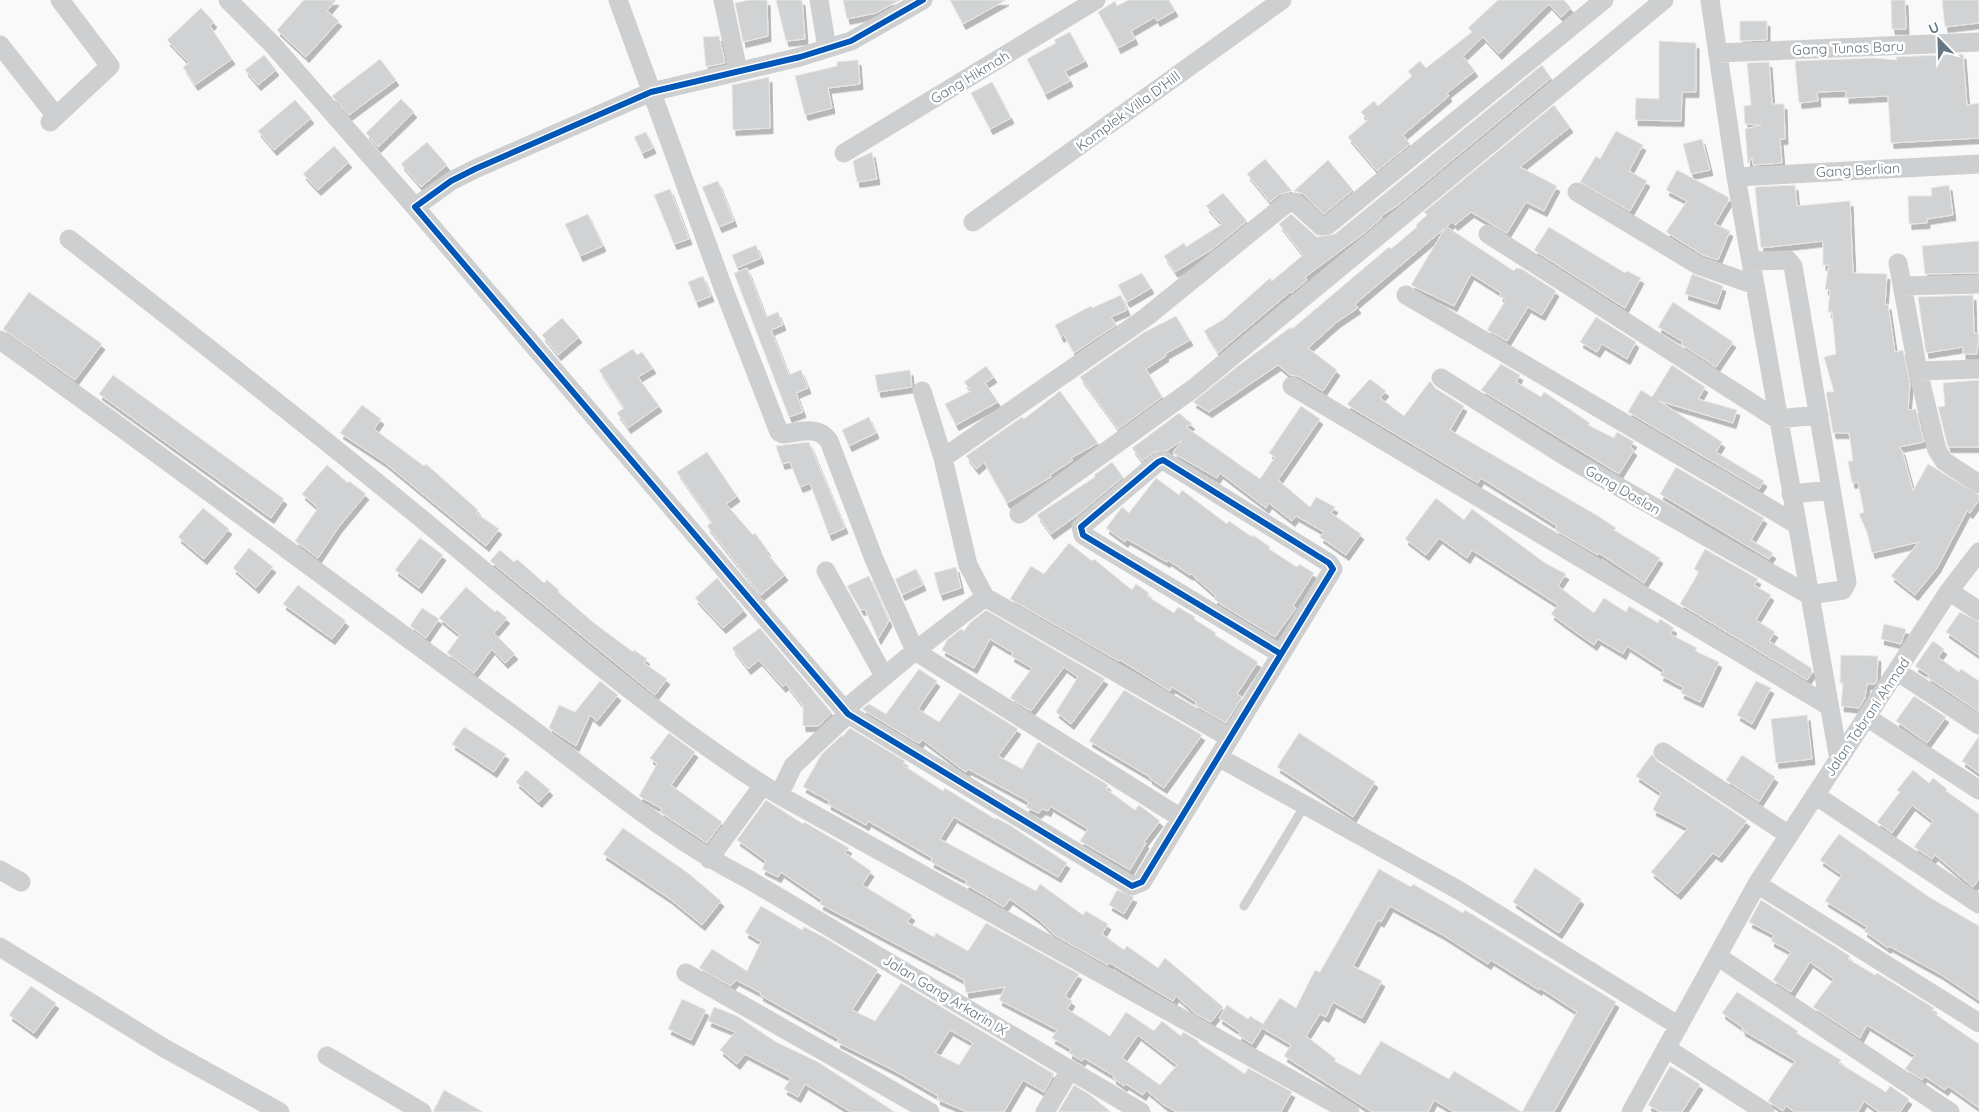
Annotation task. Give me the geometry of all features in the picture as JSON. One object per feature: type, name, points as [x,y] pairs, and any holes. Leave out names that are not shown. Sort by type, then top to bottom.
[{"type":"street","points":[[0,45],[53,119],[110,66],[60,0]]},
{"type":"street","points":[[228,0],[273,45],[415,207],[846,712],[1132,886],[1142,882],[1220,758],[1230,738],[1332,571],[1329,564],[1164,460],[1158,462],[1081,527],[1083,535],[1281,654]]},
{"type":"street","points":[[618,0],[779,432],[783,434],[816,430],[829,441],[874,559],[915,651],[1181,818]]},
{"type":"street","points":[[723,0],[738,71]]},
{"type":"street","points":[[819,0],[827,48]]},
{"type":"street","points":[[415,207],[451,181],[475,169],[651,92],[800,57],[850,41],[923,0]]},
{"type":"street","name":"Gang Hikmah","points":[[844,154],[1096,0]]},
{"type":"street","name":"Komplek Villa D'Hill","points":[[973,222],[1282,0]]},
{"type":"street","points":[[943,458],[1145,318],[1286,203],[1295,202],[1321,226],[1328,225],[1604,0]]},
{"type":"street","points":[[1018,514],[1194,388],[1664,0]]},
{"type":"street","points":[[1711,1],[1736,177],[1777,419],[1839,760]]},
{"type":"street","name":"Gang Tunas Baru","points":[[1718,53],[1979,42]]},
{"type":"street","name":"Gang Berlian","points":[[1736,177],[1979,164]]},
{"type":"street","points":[[1577,192],[1698,265],[1755,285]]},
{"type":"street","points":[[1488,234],[1777,419],[1819,415]]},
{"type":"street","points":[[69,240],[282,404],[551,626],[708,748],[771,790],[1350,1112]]},
{"type":"street","points":[[1751,261],[1788,260],[1792,263],[1819,415],[1847,586],[1843,590],[1809,595]]},
{"type":"street","points":[[1898,263],[1918,371],[1939,455],[1944,461],[1979,484]]},
{"type":"street","points":[[1903,286],[1979,284]]},
{"type":"street","points":[[1406,296],[1796,524]]},
{"type":"street","name":"Jalan Gang Arkarin IX","points":[[0,340],[521,720],[669,832],[709,859],[748,879],[1141,1112]]},
{"type":"street","points":[[1918,371],[1979,369]]},
{"type":"street","name":"Gang Daslan","points":[[1441,378],[1568,458],[1809,595]]},
{"type":"street","points":[[1292,386],[1829,706]]},
{"type":"street","points":[[922,391],[943,458],[968,565],[985,597],[1230,738]]},
{"type":"street","points":[[1791,494],[1831,490]]},
{"type":"street","name":"Jalan Tabrani Ahmad","points":[[1631,1112],[1757,884],[1868,718],[1949,591],[1979,552]]},
{"type":"street","points":[[826,571],[884,676]]},
{"type":"street","points":[[1949,591],[1979,611]]},
{"type":"street","points":[[709,859],[793,766],[846,712],[884,676],[985,597]]},
{"type":"street","points":[[1898,672],[1979,725]]},
{"type":"street","points":[[1868,718],[1979,790]]},
{"type":"street","points":[[1663,752],[1789,835]]},
{"type":"street","points":[[1220,758],[1460,891],[1679,1026]]},
{"type":"street","points":[[1815,795],[1979,904]]},
{"type":"street","points":[[0,870],[21,882]]},
{"type":"street","points":[[1757,884],[1979,1023]]},
{"type":"street","points":[[0,947],[164,1048],[280,1112]]},
{"type":"street","points":[[1717,956],[1950,1112]]},
{"type":"street","points":[[686,973],[930,1112]]},
{"type":"street","points":[[1666,1048],[1765,1112]]},
{"type":"street","points":[[327,1056],[422,1112]]},
{"type":"street","points":[[1045,1112],[1070,1070]]},
{"type":"lane","points":[[1244,906],[1305,805]]},
{"type":"building","points":[[304,0],[336,0],[327,11],[339,21],[306,57],[277,30]]},
{"type":"building","points":[[749,0],[767,0],[768,36],[743,42],[735,3]]},
{"type":"building","points":[[776,0],[802,0],[805,39],[786,41]]},
{"type":"building","points":[[843,0],[900,0],[876,13],[847,19]]},
{"type":"building","points":[[950,0],[1006,0],[963,24]]},
{"type":"building","points":[[1128,0],[1169,0],[1175,11],[1157,21],[1155,17],[1131,31],[1135,39],[1118,48],[1098,12],[1115,1],[1117,6]]},
{"type":"building","points":[[1498,0],[1564,0],[1571,8],[1561,17],[1549,4],[1499,54],[1483,37],[1463,56],[1475,71],[1447,93],[1449,96],[1403,135],[1410,144],[1377,171],[1348,137],[1368,120],[1361,112],[1374,101],[1378,106],[1412,76],[1408,71],[1420,61],[1426,68],[1472,32],[1468,28]]},
{"type":"building","points":[[1891,0],[1905,0],[1906,29],[1892,29]]},
{"type":"building","points":[[1942,0],[1979,0],[1979,23],[1945,27]]},
{"type":"building","points":[[201,8],[214,22],[210,26],[232,59],[195,85],[183,67],[189,63],[167,40]]},
{"type":"building","points":[[1740,21],[1767,21],[1767,40],[1740,41]]},
{"type":"building","points":[[1070,32],[1085,61],[1065,71],[1070,81],[1045,94],[1027,59],[1056,43],[1054,40]]},
{"type":"building","points":[[719,36],[725,63],[706,67],[703,37]]},
{"type":"building","points":[[1659,41],[1696,43],[1696,92],[1682,92],[1681,121],[1635,120],[1636,98],[1659,99]]},
{"type":"building","points":[[1963,54],[1967,105],[1979,103],[1979,138],[1891,143],[1888,96],[1846,98],[1846,91],[1817,92],[1818,101],[1799,103],[1795,61],[1874,58],[1897,60],[1896,57]]},
{"type":"building","points":[[264,55],[276,70],[258,85],[245,70]]},
{"type":"building","points":[[380,59],[396,80],[349,115],[332,96]]},
{"type":"building","points":[[858,60],[860,84],[828,88],[832,108],[805,115],[795,76],[837,66],[837,62]]},
{"type":"building","points":[[1769,62],[1772,104],[1784,104],[1785,139],[1780,139],[1782,163],[1753,165],[1752,157],[1748,164],[1745,129],[1761,125],[1745,124],[1744,106],[1751,105],[1747,63]]},
{"type":"building","points":[[1542,65],[1551,78],[1398,205],[1381,216],[1382,218],[1363,234],[1305,277],[1307,280],[1290,292],[1218,353],[1204,331],[1224,319],[1270,278],[1272,281],[1303,255],[1279,224],[1291,214],[1317,237],[1335,234]]},
{"type":"building","points":[[769,77],[770,128],[733,130],[732,85]]},
{"type":"building","points":[[992,82],[1011,118],[990,129],[971,93]]},
{"type":"building","points":[[401,99],[414,112],[378,147],[366,133]]},
{"type":"building","points":[[295,100],[311,118],[274,150],[258,131]]},
{"type":"building","points":[[1554,105],[1570,127],[1520,167],[1557,186],[1544,211],[1526,202],[1507,233],[1471,212],[1455,225],[1452,222],[1447,227],[1514,271],[1516,268],[1522,269],[1556,291],[1542,315],[1528,307],[1507,341],[1487,330],[1506,300],[1500,296],[1501,293],[1471,274],[1454,306],[1411,285],[1445,228],[1355,304],[1358,308],[1337,322],[1308,348],[1337,370],[1323,391],[1298,376],[1290,375],[1278,365],[1209,412],[1193,402],[1238,366],[1291,327],[1292,329],[1389,247],[1391,249],[1417,227],[1416,225],[1427,215],[1424,212]]},
{"type":"building","points":[[1616,131],[1643,145],[1629,171],[1647,181],[1630,211],[1580,182],[1596,156],[1600,159]]},
{"type":"building","points":[[646,132],[653,148],[642,153],[634,137]]},
{"type":"building","points":[[1702,139],[1710,170],[1691,174],[1683,144]]},
{"type":"building","points":[[427,142],[447,165],[421,187],[401,164]]},
{"type":"building","points":[[334,146],[349,162],[318,190],[303,174]]},
{"type":"building","points":[[872,152],[877,179],[857,182],[853,161]]},
{"type":"building","points":[[1265,159],[1292,191],[1280,194],[1270,202],[1247,174]]},
{"type":"building","points":[[1328,160],[1353,190],[1324,214],[1302,193],[1294,191]]},
{"type":"building","points":[[1677,170],[1728,197],[1729,200],[1715,224],[1730,231],[1718,260],[1703,255],[1666,232],[1687,201],[1666,190]]},
{"type":"building","points":[[718,181],[734,221],[719,227],[702,187]]},
{"type":"building","points":[[1795,185],[1797,206],[1850,201],[1853,273],[1887,274],[1885,305],[1888,304],[1895,352],[1903,350],[1910,384],[1908,410],[1916,409],[1924,442],[1899,447],[1902,450],[1913,491],[1928,464],[1979,495],[1979,500],[1970,513],[1967,511],[1937,568],[1915,595],[1891,576],[1919,542],[1872,553],[1867,532],[1859,514],[1864,512],[1858,482],[1852,483],[1848,461],[1853,461],[1849,433],[1833,433],[1826,392],[1834,392],[1824,357],[1836,354],[1832,312],[1828,312],[1830,290],[1825,289],[1829,265],[1823,265],[1823,241],[1761,248],[1755,187]]},
{"type":"building","points":[[1949,185],[1953,215],[1927,219],[1927,223],[1909,224],[1908,196],[1932,196],[1931,188]]},
{"type":"building","points":[[670,189],[689,239],[674,244],[654,195]]},
{"type":"building","points":[[1223,193],[1247,221],[1211,250],[1175,272],[1164,256],[1184,243],[1186,247],[1222,224],[1206,206]]},
{"type":"building","points":[[588,214],[603,246],[580,256],[565,224]]},
{"type":"building","points":[[1549,227],[1625,273],[1627,271],[1641,278],[1625,308],[1534,250]]},
{"type":"building","points":[[1979,241],[1979,273],[1925,274],[1922,246]]},
{"type":"building","points":[[756,245],[761,258],[737,268],[732,255]]},
{"type":"building","points":[[747,268],[766,317],[778,312],[783,325],[771,330],[789,375],[801,370],[808,388],[796,393],[803,412],[789,417],[734,273]]},
{"type":"building","points":[[1142,273],[1151,288],[1127,302],[1118,285]]},
{"type":"building","points":[[1692,274],[1723,286],[1717,304],[1685,294]]},
{"type":"building","points":[[703,276],[711,296],[696,302],[688,282]]},
{"type":"building","points":[[29,292],[102,344],[75,380],[3,329]]},
{"type":"building","points":[[1121,295],[1127,310],[1111,317],[1116,325],[1074,353],[1064,335],[1061,337],[1055,325],[1091,306],[1092,308]]},
{"type":"building","points":[[1973,295],[1974,333],[1979,334],[1977,354],[1963,354],[1963,347],[1926,353],[1918,297]]},
{"type":"building","points":[[1673,302],[1733,342],[1716,367],[1681,344],[1683,342],[1658,327]]},
{"type":"building","points":[[1176,316],[1190,340],[1165,354],[1166,356],[1146,369],[1162,397],[1118,429],[1080,377],[1143,333]]},
{"type":"building","points":[[1596,317],[1636,342],[1627,359],[1602,344],[1597,352],[1580,342]]},
{"type":"building","points":[[562,318],[579,337],[558,355],[542,335]]},
{"type":"building","points":[[633,349],[637,355],[642,352],[653,368],[638,377],[659,406],[628,428],[617,413],[624,408],[599,370]]},
{"type":"building","points":[[1501,364],[1520,375],[1516,382],[1541,397],[1544,392],[1590,423],[1588,425],[1614,438],[1617,432],[1634,442],[1630,447],[1634,450],[1619,474],[1481,390]]},
{"type":"building","points":[[1672,365],[1705,387],[1698,399],[1737,410],[1733,423],[1659,401],[1722,442],[1716,452],[1764,481],[1759,489],[1628,412],[1641,390],[1652,397]]},
{"type":"building","points":[[986,366],[994,377],[985,383],[998,402],[956,425],[945,404],[971,391],[964,382]]},
{"type":"building","points":[[910,370],[912,387],[878,392],[875,375]]},
{"type":"building","points":[[113,375],[284,499],[271,518],[99,394]]},
{"type":"building","points":[[1370,379],[1386,391],[1380,398],[1404,416],[1430,381],[1435,388],[1464,406],[1450,430],[1598,516],[1616,528],[1614,530],[1660,558],[1644,583],[1599,553],[1598,555],[1555,530],[1557,526],[1481,478],[1478,483],[1352,408],[1347,404]]},
{"type":"building","points":[[1979,380],[1979,447],[1948,447],[1938,407],[1945,406],[1943,383]]},
{"type":"building","points":[[1060,391],[1098,443],[1071,458],[1073,460],[1050,475],[1051,477],[1007,503],[984,462],[976,469],[966,456],[1022,417],[1024,419]]},
{"type":"building","points":[[362,405],[381,419],[374,429],[424,466],[426,464],[478,510],[476,513],[499,529],[486,546],[384,462],[340,433]]},
{"type":"building","points":[[1301,406],[1320,419],[1278,480],[1310,507],[1316,497],[1335,507],[1331,513],[1361,534],[1346,555],[1320,537],[1324,532],[1296,516],[1292,521],[1269,503],[1266,508],[1220,473],[1217,478],[1173,453],[1182,440],[1168,450],[1154,452],[1142,461],[1132,448],[1179,413],[1192,424],[1186,427],[1260,479],[1275,457],[1269,453]]},
{"type":"building","points":[[869,417],[876,433],[849,446],[842,430]]},
{"type":"building","points":[[809,442],[845,528],[829,535],[810,483],[800,487],[790,462],[782,464],[776,446]]},
{"type":"building","points":[[707,452],[737,496],[726,504],[753,535],[755,533],[768,551],[766,552],[785,575],[761,595],[707,526],[712,522],[677,472]]},
{"type":"building","points":[[1112,462],[1123,477],[1079,514],[1051,534],[1037,515],[1095,477],[1094,475]]},
{"type":"building","points":[[327,465],[348,483],[349,481],[366,494],[338,528],[318,558],[295,541],[318,508],[302,494]]},
{"type":"building","points":[[1676,467],[1764,518],[1751,540],[1773,553],[1769,559],[1660,494]]},
{"type":"building","points":[[1156,478],[1179,495],[1182,490],[1227,524],[1229,521],[1252,537],[1253,535],[1270,547],[1269,549],[1297,567],[1299,564],[1314,573],[1293,606],[1296,608],[1275,637],[1214,599],[1216,596],[1191,574],[1127,539],[1125,542],[1106,528],[1122,507],[1129,513]]},
{"type":"building","points":[[1436,498],[1464,520],[1472,509],[1545,563],[1566,574],[1558,586],[1594,613],[1604,598],[1626,612],[1629,606],[1658,623],[1660,619],[1674,628],[1670,634],[1697,648],[1695,651],[1719,662],[1700,702],[1681,693],[1683,687],[1660,675],[1664,670],[1627,646],[1623,654],[1598,639],[1594,645],[1551,614],[1558,605],[1472,550],[1467,558],[1439,538],[1426,555],[1405,539]]},
{"type":"building","points":[[203,508],[229,529],[204,559],[178,537]]},
{"type":"building","points":[[420,538],[443,555],[419,588],[395,570]]},
{"type":"building","points":[[1069,543],[1092,561],[1094,559],[1132,590],[1136,584],[1149,593],[1147,596],[1174,613],[1178,607],[1195,617],[1194,619],[1216,633],[1215,635],[1258,662],[1237,694],[1242,697],[1226,723],[1195,705],[1196,702],[1172,687],[1170,691],[1120,660],[1010,599],[1031,566],[1044,574]]},
{"type":"building","points":[[249,548],[273,567],[256,588],[233,568]]},
{"type":"building","points":[[1705,549],[1758,579],[1754,585],[1771,595],[1756,620],[1775,632],[1769,641],[1811,668],[1812,673],[1807,680],[1680,604],[1699,572],[1694,569]]},
{"type":"building","points":[[500,550],[514,562],[517,559],[544,583],[547,580],[594,623],[633,652],[634,650],[647,659],[644,663],[667,679],[655,695],[490,561]]},
{"type":"building","points":[[956,567],[961,588],[940,595],[934,573]]},
{"type":"building","points":[[916,569],[923,585],[902,595],[895,579]]},
{"type":"building","points":[[869,576],[889,621],[878,639],[865,609],[861,610],[847,586]]},
{"type":"building","points":[[717,578],[744,610],[723,628],[695,598]]},
{"type":"building","points":[[298,585],[346,621],[332,639],[283,604]]},
{"type":"building","points":[[466,587],[495,612],[497,610],[507,618],[494,633],[515,654],[505,663],[492,649],[474,673],[447,653],[460,635],[439,618]]},
{"type":"building","points":[[422,608],[439,619],[426,638],[410,626]]},
{"type":"building","points":[[986,610],[1105,679],[1071,724],[1056,712],[1078,677],[1064,667],[1031,711],[1010,698],[1032,668],[1011,656],[1013,653],[990,639],[974,668],[942,650],[947,640],[961,629],[964,631],[970,623]]},
{"type":"building","points":[[1960,612],[1979,622],[1979,655],[1946,632]]},
{"type":"building","points":[[1884,624],[1906,629],[1901,644],[1881,639]]},
{"type":"building","points":[[760,628],[832,713],[818,726],[803,726],[803,706],[786,684],[783,687],[759,660],[748,669],[732,648]]},
{"type":"building","points":[[1933,641],[1944,649],[1938,657],[1959,672],[1961,669],[1979,681],[1979,712],[1927,677],[1929,675],[1915,666]]},
{"type":"building","points":[[1841,655],[1878,656],[1877,680],[1875,684],[1867,684],[1865,698],[1859,708],[1841,706],[1843,683],[1840,683]]},
{"type":"building","points":[[919,669],[937,681],[918,709],[939,722],[960,693],[1018,729],[998,756],[1022,769],[1038,742],[1108,785],[1106,789],[1135,810],[1139,805],[1160,821],[1144,842],[1146,843],[1130,870],[1080,841],[1088,829],[1050,806],[1048,811],[1043,809],[1038,813],[1026,807],[1029,802],[968,769],[966,772],[922,739],[920,743],[916,742],[862,709],[869,704],[886,714]]},
{"type":"building","points":[[600,681],[618,695],[597,721],[590,715],[576,746],[549,728],[559,705],[575,712]]},
{"type":"building","points":[[1756,681],[1771,688],[1752,724],[1737,715]]},
{"type":"building","points":[[1124,690],[1202,735],[1164,788],[1150,777],[1089,741]]},
{"type":"building","points":[[1914,696],[1946,717],[1927,743],[1896,721]]},
{"type":"building","points":[[1807,715],[1812,759],[1776,763],[1771,719]]},
{"type":"building","points":[[464,727],[506,754],[494,772],[452,744]]},
{"type":"building","points":[[850,728],[905,761],[903,765],[943,791],[945,788],[995,819],[1008,824],[1067,863],[1058,877],[954,817],[940,839],[1036,891],[1040,884],[1083,915],[1086,911],[1108,924],[1102,934],[1124,950],[1127,946],[1158,968],[1165,958],[1223,1007],[1211,1022],[1196,1014],[1176,996],[1173,1001],[1110,963],[1108,965],[1056,936],[1038,919],[1010,899],[1004,907],[965,884],[967,881],[931,862],[932,858],[868,821],[866,825],[828,804],[829,801],[803,787],[821,755]]},
{"type":"building","points":[[669,733],[695,752],[671,785],[722,822],[707,843],[660,812],[662,809],[639,796],[657,764],[650,758]]},
{"type":"building","points":[[1299,733],[1375,782],[1353,817],[1277,767]]},
{"type":"building","points":[[1979,736],[1979,773],[1962,761]]},
{"type":"building","points":[[1652,754],[1657,761],[1747,821],[1719,857],[1713,853],[1678,894],[1651,872],[1688,828],[1653,810],[1661,793],[1636,776]]},
{"type":"building","points":[[1742,755],[1775,777],[1759,802],[1726,780]]},
{"type":"building","points":[[526,770],[550,790],[539,802],[516,782]]},
{"type":"building","points":[[1913,770],[1929,783],[1933,778],[1947,789],[1946,791],[1979,814],[1979,879],[1973,887],[1935,855],[1932,859],[1914,847],[1933,821],[1912,805],[1892,833],[1877,822],[1900,792],[1897,790]]},
{"type":"building","points":[[766,800],[803,824],[804,822],[849,848],[845,853],[871,871],[862,885],[912,915],[907,922],[934,937],[936,933],[968,951],[986,923],[1079,974],[1065,996],[1072,1001],[1067,1009],[1110,1036],[1126,1012],[1154,1031],[1162,1021],[1181,1036],[1183,1032],[1197,1040],[1200,1044],[1245,1074],[1248,1068],[1292,1092],[1281,1112],[1177,1112],[1164,1105],[1146,1090],[1143,1095],[1126,1084],[1124,1086],[1113,1078],[1114,1076],[1084,1058],[1082,1061],[1069,1053],[1071,1049],[1052,1038],[1057,1030],[999,1000],[1005,987],[966,993],[964,980],[820,904],[822,900],[781,872],[778,877],[762,869],[766,861],[737,840]],"holes":[[[1138,1035],[1177,1065],[1160,1085],[1122,1058]]]},
{"type":"building","points":[[623,828],[688,873],[721,901],[702,925],[670,899],[603,854]]},
{"type":"building","points":[[1839,834],[1929,897],[1979,926],[1979,1000],[1940,974],[1889,946],[1888,948],[1864,931],[1867,927],[1825,901],[1842,875],[1820,860]]},
{"type":"building","points":[[1535,868],[1581,899],[1559,933],[1513,902]]},
{"type":"building","points":[[1379,869],[1411,887],[1413,884],[1463,913],[1465,910],[1616,1002],[1554,1112],[1522,1112],[1454,1112],[1434,1100],[1428,1112],[1372,1112],[1284,1056],[1291,1045],[1262,1028],[1252,1044],[1238,1035],[1240,1032],[1219,1018],[1227,1005],[1248,1019],[1250,1016],[1263,1024],[1280,998],[1296,1008],[1315,970],[1320,972]],"holes":[[[1390,906],[1443,935],[1488,964],[1491,960],[1577,1012],[1522,1112],[1454,1071],[1449,1079],[1381,1041],[1360,1075],[1334,1061],[1336,1059],[1306,1036],[1320,1014],[1326,1017],[1333,1002],[1362,1018],[1382,981],[1353,966],[1378,920],[1381,922]]]},
{"type":"building","points":[[1117,890],[1134,897],[1124,914],[1109,905]]},
{"type":"building","points":[[1761,900],[1850,956],[1848,959],[1875,975],[1877,973],[1934,1008],[1932,1012],[1979,1044],[1979,1108],[1948,1086],[1945,1090],[1924,1076],[1922,1080],[1905,1069],[1915,1055],[1867,1025],[1860,1038],[1813,1007],[1834,979],[1810,962],[1791,992],[1773,980],[1791,952],[1771,941],[1774,935],[1749,922]]},
{"type":"building","points":[[761,906],[802,930],[804,927],[822,936],[878,970],[852,1010],[875,1021],[901,983],[1054,1074],[1044,1092],[1023,1080],[1004,1112],[967,1112],[937,1099],[938,1096],[893,1070],[837,1042],[839,1039],[760,995],[761,993],[736,980],[731,986],[699,968],[712,949],[747,971],[761,942],[745,932]],"holes":[[[950,1030],[973,1043],[959,1065],[935,1053]]]},
{"type":"building","points":[[31,986],[56,1003],[34,1033],[9,1015]]},
{"type":"building","points":[[1737,992],[1798,1031],[1796,1033],[1841,1060],[1839,1063],[1886,1092],[1890,1086],[1909,1099],[1900,1112],[1879,1112],[1864,1101],[1858,1112],[1795,1112],[1786,1106],[1783,1111],[1768,1101],[1795,1061],[1742,1030],[1743,1028],[1722,1013]]},
{"type":"building","points":[[682,999],[706,1010],[691,1040],[668,1029]]},
{"type":"building","points":[[714,1007],[737,1016],[776,1042],[818,1062],[895,1112],[851,1112],[805,1084],[798,1097],[784,1089],[791,1078],[745,1054],[737,1064],[720,1050],[735,1032],[708,1021]]},
{"type":"building","points":[[1670,1066],[1700,1084],[1682,1112],[1660,1112],[1648,1105]]},
{"type":"building","points":[[1074,1085],[1089,1094],[1111,1112],[1058,1112]]},
{"type":"building","points":[[444,1090],[483,1112],[433,1112]]},
{"type":"cycle path","points":[[923,0],[851,41],[800,57],[651,92],[475,169],[451,181],[415,207],[848,714],[1132,886],[1142,882],[1333,569],[1329,563],[1163,460],[1158,462],[1081,527],[1083,535],[1281,654]]}]
